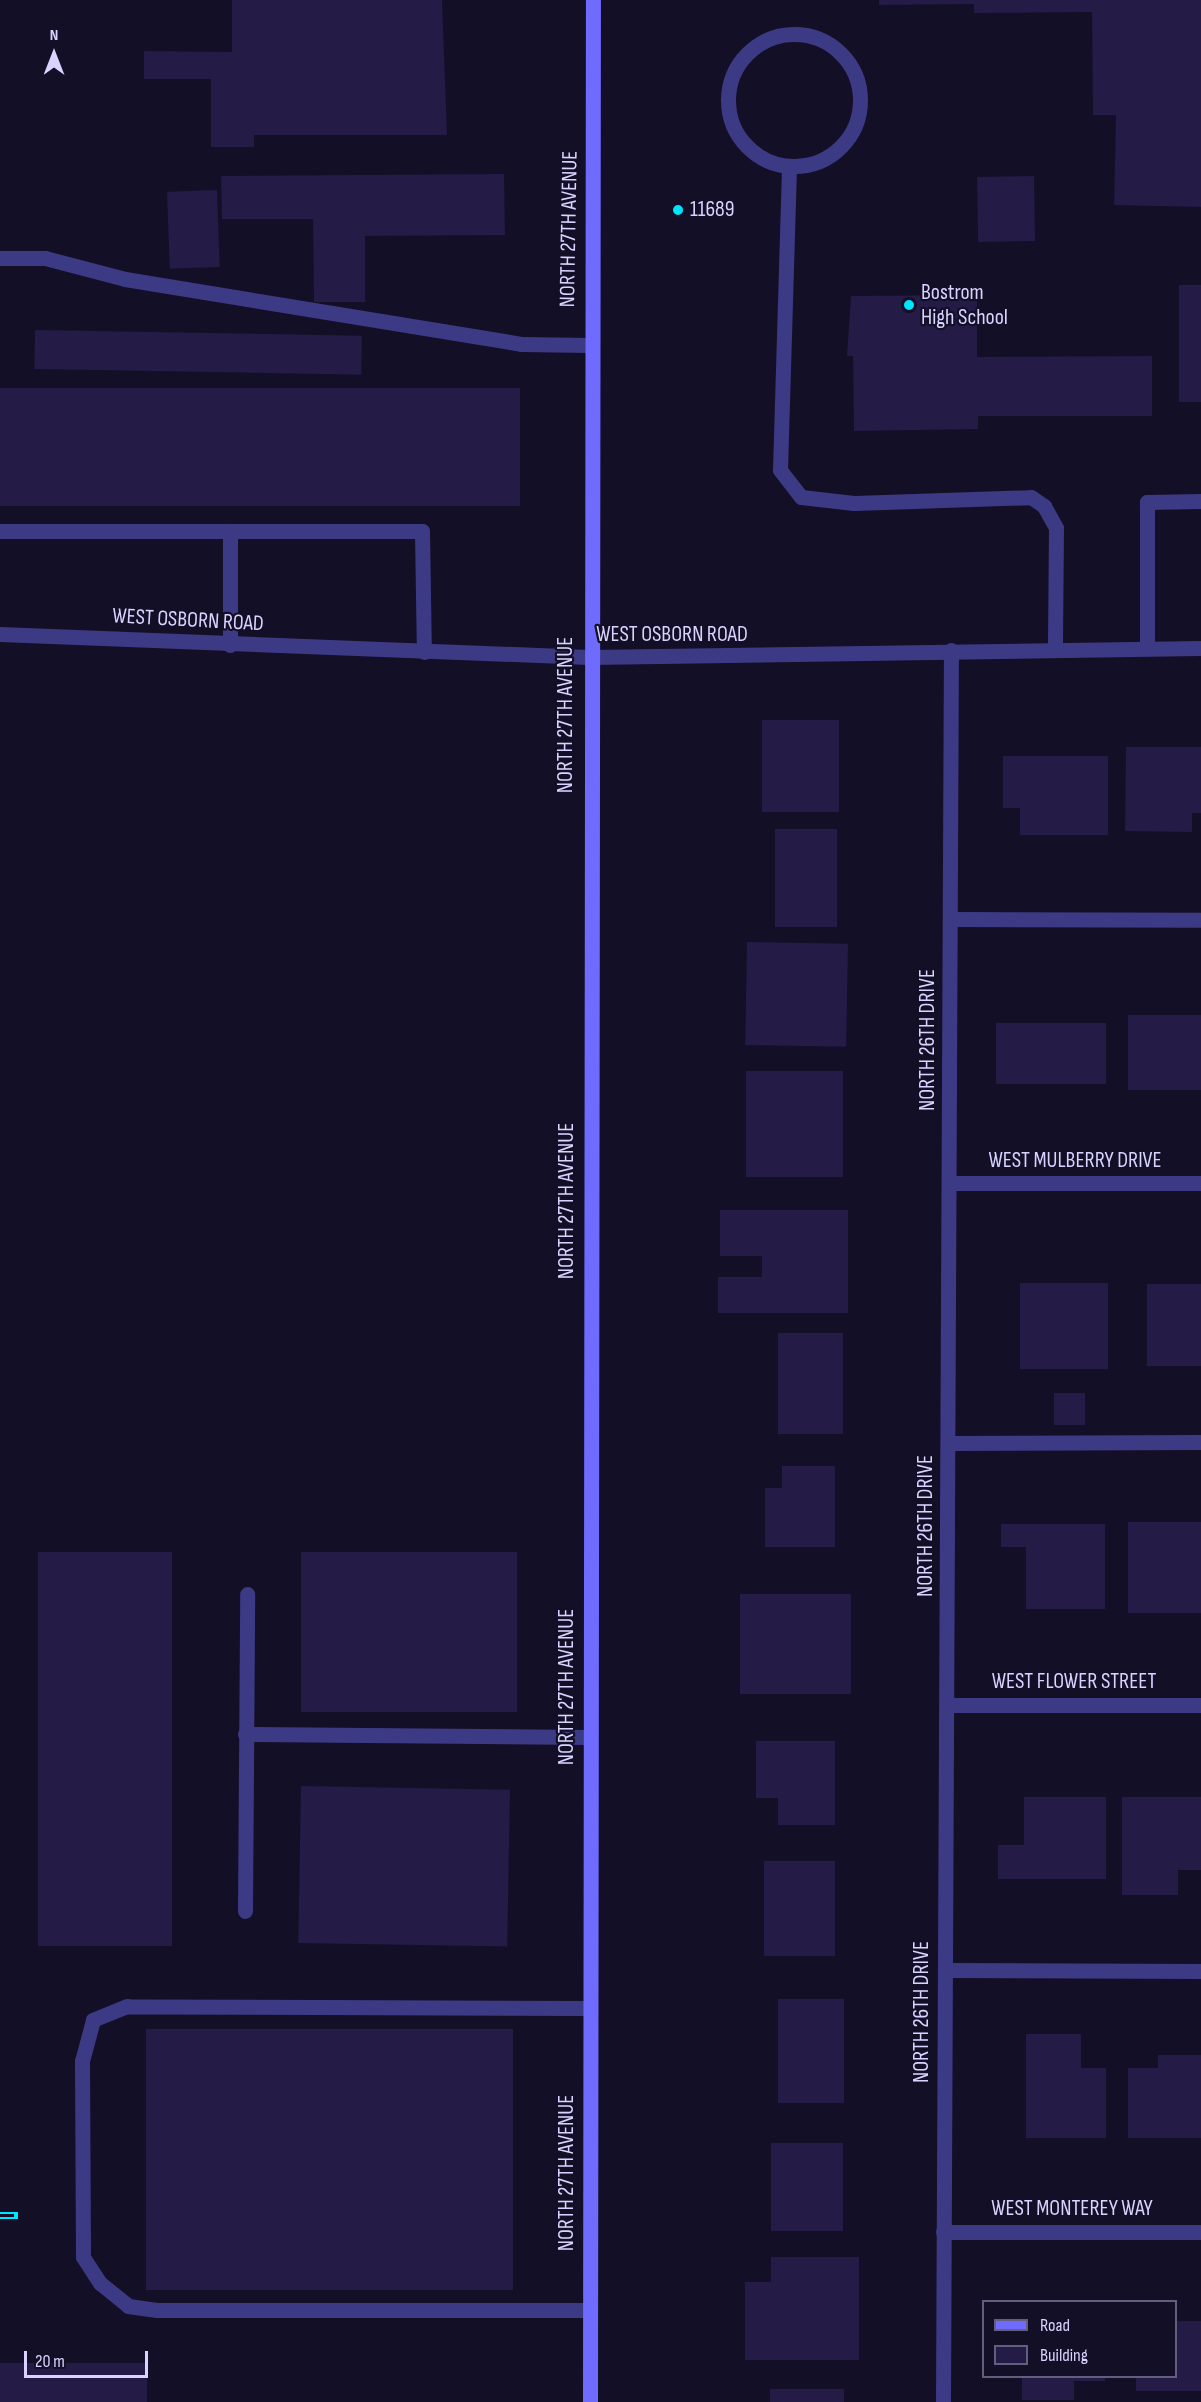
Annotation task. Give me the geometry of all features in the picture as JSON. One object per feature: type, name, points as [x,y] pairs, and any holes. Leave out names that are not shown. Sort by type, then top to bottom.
[{"type":"main road","name":"NORTH 27TH AVENUE","points":[[590,2402],[589,657],[593,0]]},
{"type":"street","points":[[802,33],[825,40],[843,54],[855,74],[861,96],[858,119],[848,140],[831,156],[789,167],[750,151],[729,115],[727,94],[732,74],[759,42],[802,33]]},
{"type":"street","points":[[789,167],[780,470],[801,496],[854,503],[1031,496],[1044,506],[1056,528],[1054,649]]},
{"type":"street","points":[[0,258],[45,258],[125,279],[521,344],[591,345]]},
{"type":"street","points":[[1147,648],[1148,502],[1201,501]]},
{"type":"street","points":[[0,531],[422,531],[424,652]]},
{"type":"street","points":[[230,531],[230,645]]},
{"type":"street","name":"WEST OSBORN ROAD","points":[[0,634],[230,645],[589,657],[822,657],[951,650],[1201,648]]},
{"type":"street","name":"NORTH 26TH DRIVE","points":[[944,2402],[951,650]]},
{"type":"street","points":[[950,919],[1201,920]]},
{"type":"street","name":"WEST MULBERRY DRIVE","points":[[950,1184],[1201,1183]]},
{"type":"street","points":[[949,1443],[1201,1442]]},
{"type":"street","points":[[245,1911],[247,1594]]},
{"type":"street","name":"WEST FLOWER STREET","points":[[947,1705],[1201,1704]]},
{"type":"street","points":[[246,1734],[589,1737]]},
{"type":"street","points":[[945,1970],[1201,1971]]},
{"type":"street","points":[[590,2008],[127,2006],[93,2020],[82,2061],[83,2257],[100,2283],[128,2306],[157,2310],[590,2310]]},
{"type":"street","name":"WEST MONTEREY WAY","points":[[943,2232],[1201,2232]]},
{"type":"building","points":[[232,0],[442,0],[447,135],[254,135],[254,147],[211,147],[211,79],[144,79],[144,51],[232,52]]},
{"type":"building","points":[[879,0],[1201,0],[1201,207],[1114,205],[1116,115],[1093,115],[1092,12],[974,13],[974,4],[879,5]]},
{"type":"building","points":[[504,174],[505,235],[365,236],[365,302],[314,302],[313,219],[222,219],[221,176]]},
{"type":"building","points":[[1034,176],[1035,241],[978,242],[977,177]]},
{"type":"building","points":[[217,190],[220,267],[170,269],[167,192]]},
{"type":"building","points":[[1179,285],[1201,285],[1201,402],[1179,402]]},
{"type":"building","points":[[977,295],[977,357],[1152,356],[1152,416],[978,416],[978,429],[854,431],[853,356],[847,356],[851,296]]},
{"type":"building","points":[[35,330],[362,336],[361,375],[34,369]]},
{"type":"building","points":[[0,388],[520,388],[520,506],[0,506]]},
{"type":"building","points":[[762,720],[839,720],[839,812],[762,812]]},
{"type":"building","points":[[1126,747],[1201,747],[1201,813],[1192,813],[1192,832],[1125,831]]},
{"type":"building","points":[[1003,756],[1108,756],[1108,835],[1020,835],[1020,808],[1003,808]]},
{"type":"building","points":[[775,829],[837,829],[837,927],[775,927]]},
{"type":"building","points":[[747,942],[848,944],[846,1047],[745,1045]]},
{"type":"building","points":[[1128,1015],[1201,1015],[1201,1090],[1128,1090]]},
{"type":"building","points":[[996,1023],[1106,1023],[1106,1084],[996,1084]]},
{"type":"building","points":[[746,1071],[843,1071],[843,1177],[746,1177]]},
{"type":"building","points":[[720,1210],[848,1210],[848,1313],[718,1313],[718,1277],[762,1277],[762,1256],[720,1256]]},
{"type":"building","points":[[1020,1283],[1108,1283],[1108,1369],[1020,1369]]},
{"type":"building","points":[[1147,1284],[1201,1284],[1201,1366],[1147,1366]]},
{"type":"building","points":[[778,1333],[843,1333],[843,1434],[778,1434]]},
{"type":"building","points":[[1054,1393],[1085,1393],[1085,1425],[1054,1425]]},
{"type":"building","points":[[782,1466],[835,1466],[835,1547],[765,1547],[765,1488],[782,1488]]},
{"type":"building","points":[[1128,1522],[1201,1522],[1201,1613],[1128,1613]]},
{"type":"building","points":[[1001,1524],[1105,1524],[1105,1609],[1026,1609],[1026,1547],[1001,1547]]},
{"type":"building","points":[[38,1552],[172,1552],[172,1946],[38,1946]]},
{"type":"building","points":[[301,1552],[517,1552],[517,1712],[301,1712]]},
{"type":"building","points":[[740,1594],[851,1594],[851,1694],[740,1694]]},
{"type":"building","points":[[756,1741],[835,1741],[835,1825],[778,1825],[778,1798],[756,1798]]},
{"type":"building","points":[[301,1786],[510,1790],[507,1947],[298,1943]]},
{"type":"building","points":[[1024,1797],[1106,1797],[1106,1879],[998,1879],[998,1845],[1024,1845]]},
{"type":"building","points":[[1122,1797],[1201,1797],[1201,1870],[1178,1870],[1178,1895],[1122,1895]]},
{"type":"building","points":[[764,1861],[835,1861],[835,1956],[764,1956]]},
{"type":"building","points":[[778,1999],[844,1999],[844,2103],[778,2103]]},
{"type":"building","points":[[146,2029],[513,2029],[513,2290],[146,2290]]},
{"type":"building","points":[[1026,2034],[1081,2034],[1081,2068],[1106,2068],[1106,2138],[1026,2138]]},
{"type":"building","points":[[1158,2055],[1201,2055],[1201,2138],[1128,2138],[1128,2068],[1158,2068]]},
{"type":"building","points":[[771,2143],[843,2143],[843,2231],[771,2231]]},
{"type":"building","points":[[771,2257],[859,2257],[859,2360],[745,2360],[745,2282],[771,2282]]},
{"type":"building","points":[[1177,2321],[1201,2321],[1201,2391],[1136,2391],[1136,2378],[1177,2378]]},
{"type":"building","points":[[0,2363],[147,2363],[147,2402],[0,2402]]},
{"type":"building","points":[[1022,2378],[1105,2378],[1105,2381],[1074,2381],[1074,2400],[1022,2400]]},
{"type":"building","points":[[770,2389],[844,2389],[844,2402],[770,2402]]},
{"type":"railway","points":[[0,2215],[18,2215]]},
{"type":"place","name":"11689","points":[[678,210]]},
{"type":"place","name":"Bostrom High School","points":[[909,305]]}]
